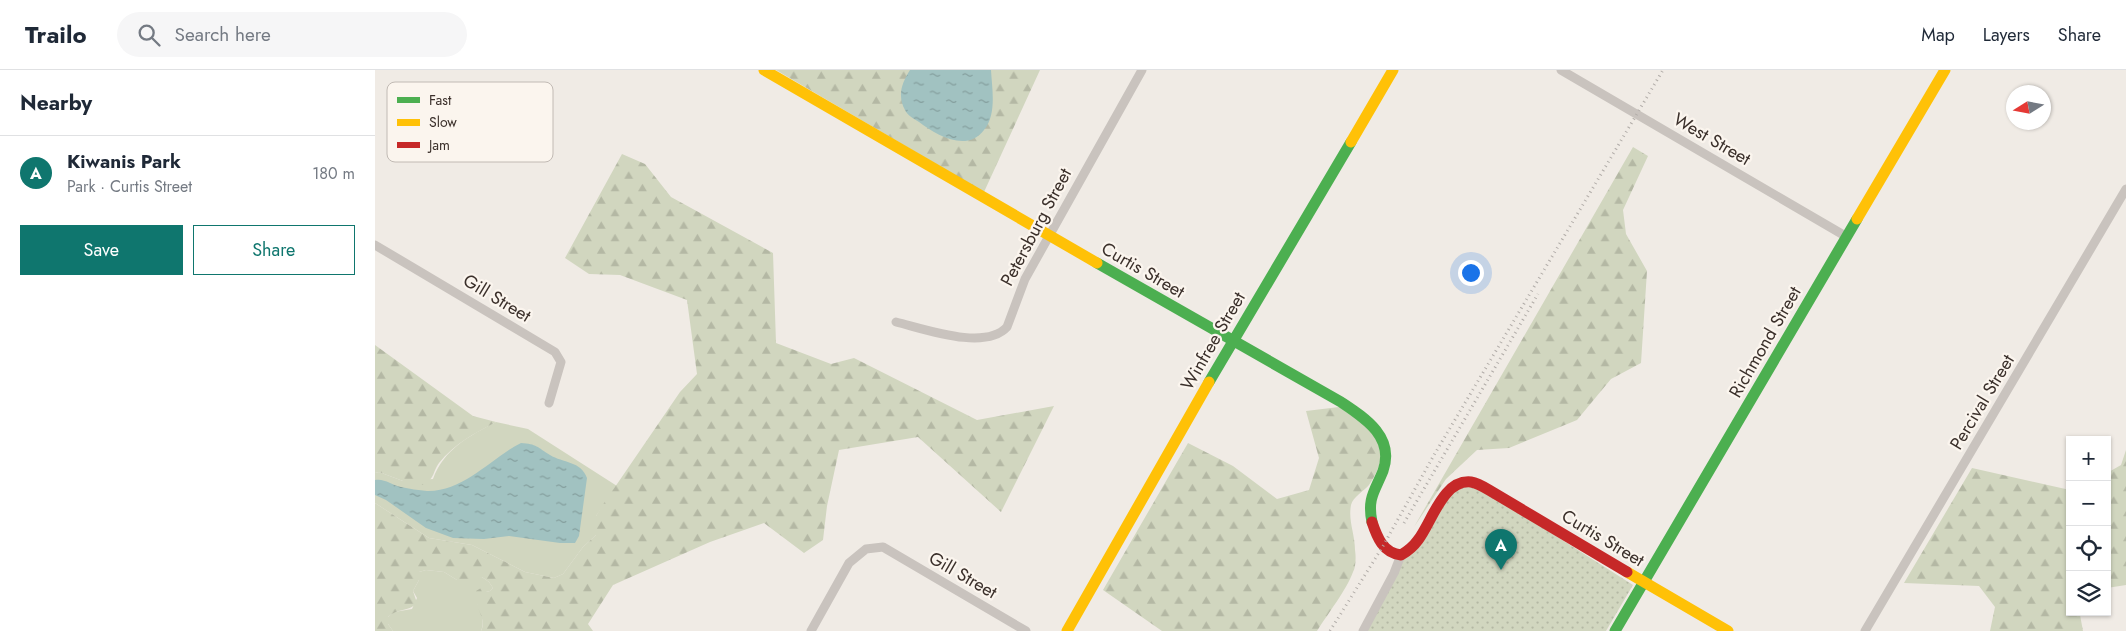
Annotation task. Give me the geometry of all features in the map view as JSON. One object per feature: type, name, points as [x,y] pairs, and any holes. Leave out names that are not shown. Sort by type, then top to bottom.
[{"type":"street","name":"Curtis Street","points":[[764,70],[1048,236],[1341,402],[1366,420],[1379,432],[1385,447],[1385,460],[1370,495],[1370,517],[1383,546],[1394,554],[1408,552],[1445,496],[1458,484],[1471,482],[1489,490],[1728,631]]},
{"type":"street","name":"Petersburg Street","points":[[897,322],[966,338],[993,337],[1007,327],[1025,279],[1142,70]]},
{"type":"street","name":"Winfree Street","points":[[1067,631],[1233,341],[1393,70]]},
{"type":"street","name":"West Street","points":[[1561,70],[1847,237]]},
{"type":"street","name":"Richmond Street","points":[[1615,631],[1945,70]]},
{"type":"street","name":"Percival Street","points":[[1865,631],[2126,189]]},
{"type":"street","name":"Gill Street","points":[[375,245],[555,352],[561,362],[549,403]]},
{"type":"street","name":"Gill Street","points":[[811,631],[849,563],[866,549],[883,547],[1026,631]]},
{"type":"street","points":[[1363,631],[1389,583],[1401,554]]},
{"type":"green space","points":[[776,70],[1040,70],[984,192]]},
{"type":"green space","points":[[1633,147],[1648,156],[1623,210],[1626,234],[1647,271],[1641,363],[1611,379],[1577,420],[1509,448],[1477,450],[1446,479],[1414,527]]},
{"type":"green space","points":[[622,154],[645,164],[671,197],[773,253],[776,343],[831,364],[854,358],[977,420],[1054,406],[1001,512],[918,437],[839,450],[827,506],[823,540],[804,553],[764,523],[710,542],[613,585],[588,624],[593,631],[481,631],[482,620],[477,604],[476,591],[481,588],[486,592],[490,591],[493,588],[489,582],[482,577],[477,580],[457,580],[444,572],[426,570],[419,572],[419,580],[413,591],[417,603],[388,617],[388,624],[393,631],[375,631],[375,503],[429,538],[472,545],[525,572],[554,578],[563,574],[583,547],[596,535],[596,516],[602,506],[680,392],[697,374],[687,300],[620,275],[589,274],[565,258]]},
{"type":"green space","points":[[375,345],[473,416],[496,422],[451,450],[439,463],[432,477],[424,485],[403,481],[379,472],[375,473]]},
{"type":"green space","points":[[1339,407],[1370,431],[1380,448],[1381,459],[1369,485],[1356,497],[1351,505],[1350,517],[1356,555],[1354,570],[1342,594],[1317,631],[1162,631],[1103,590],[1188,443],[1233,466],[1277,499],[1309,490],[1319,458],[1306,411]]},
{"type":"green space","points":[[496,422],[528,429],[617,486],[596,516],[596,535],[583,547],[563,574],[554,578],[525,572],[472,545],[429,538],[375,503],[375,473],[379,472],[403,481],[433,479],[444,459],[451,451],[467,438]]},
{"type":"green space","points":[[2126,450],[2126,585],[2111,587],[2111,471],[2121,465]]},
{"type":"green space","points":[[1972,468],[2066,489],[2066,616],[2080,616],[2083,631],[1990,631],[1995,607],[1979,586],[1904,583]]},
{"type":"green space","points":[[1471,482],[1633,585],[1606,631],[1362,631],[1401,555],[1453,487]]},
{"type":"green space","points":[[426,570],[444,572],[457,580],[482,577],[489,582],[493,588],[486,592],[477,603],[483,621],[481,631],[393,631],[388,624],[388,617],[394,612],[412,609],[417,598],[413,591],[419,580],[419,572]]},
{"type":"water","points":[[910,70],[991,70],[992,109],[991,117],[984,130],[977,137],[969,140],[951,140],[934,132],[907,114],[901,99],[901,89]]},
{"type":"water","points":[[521,443],[537,446],[555,458],[576,465],[584,472],[587,478],[579,536],[575,543],[560,543],[509,536],[484,539],[453,538],[426,528],[386,500],[375,495],[375,480],[385,481],[404,488],[427,491],[453,486],[477,473]]},
{"type":"railway","points":[[1330,631],[1383,546],[1434,455],[1663,70]]},
{"type":"railway","points":[[1404,523],[1538,294]]},
{"type":"traffic: fast","points":[[1209,382],[1351,142]]},
{"type":"traffic: fast","points":[[1615,631],[1857,219]]},
{"type":"traffic: fast","points":[[1097,263],[1341,402],[1368,422],[1381,438],[1385,448],[1386,459],[1371,501],[1372,522]]},
{"type":"traffic: slow","points":[[764,70],[1097,263]]},
{"type":"traffic: slow","points":[[1351,142],[1393,70]]},
{"type":"traffic: slow","points":[[1857,219],[1945,70]]},
{"type":"traffic: slow","points":[[1067,631],[1209,382]]},
{"type":"traffic: slow","points":[[1627,572],[1728,631]]},
{"type":"traffic: jam","points":[[1372,522],[1385,548],[1401,555],[1418,540],[1446,494],[1453,487],[1461,483],[1471,482],[1487,489],[1627,572]]},
{"type":"place","name":"Kiwanis Park","points":[[1501,570]]}]
